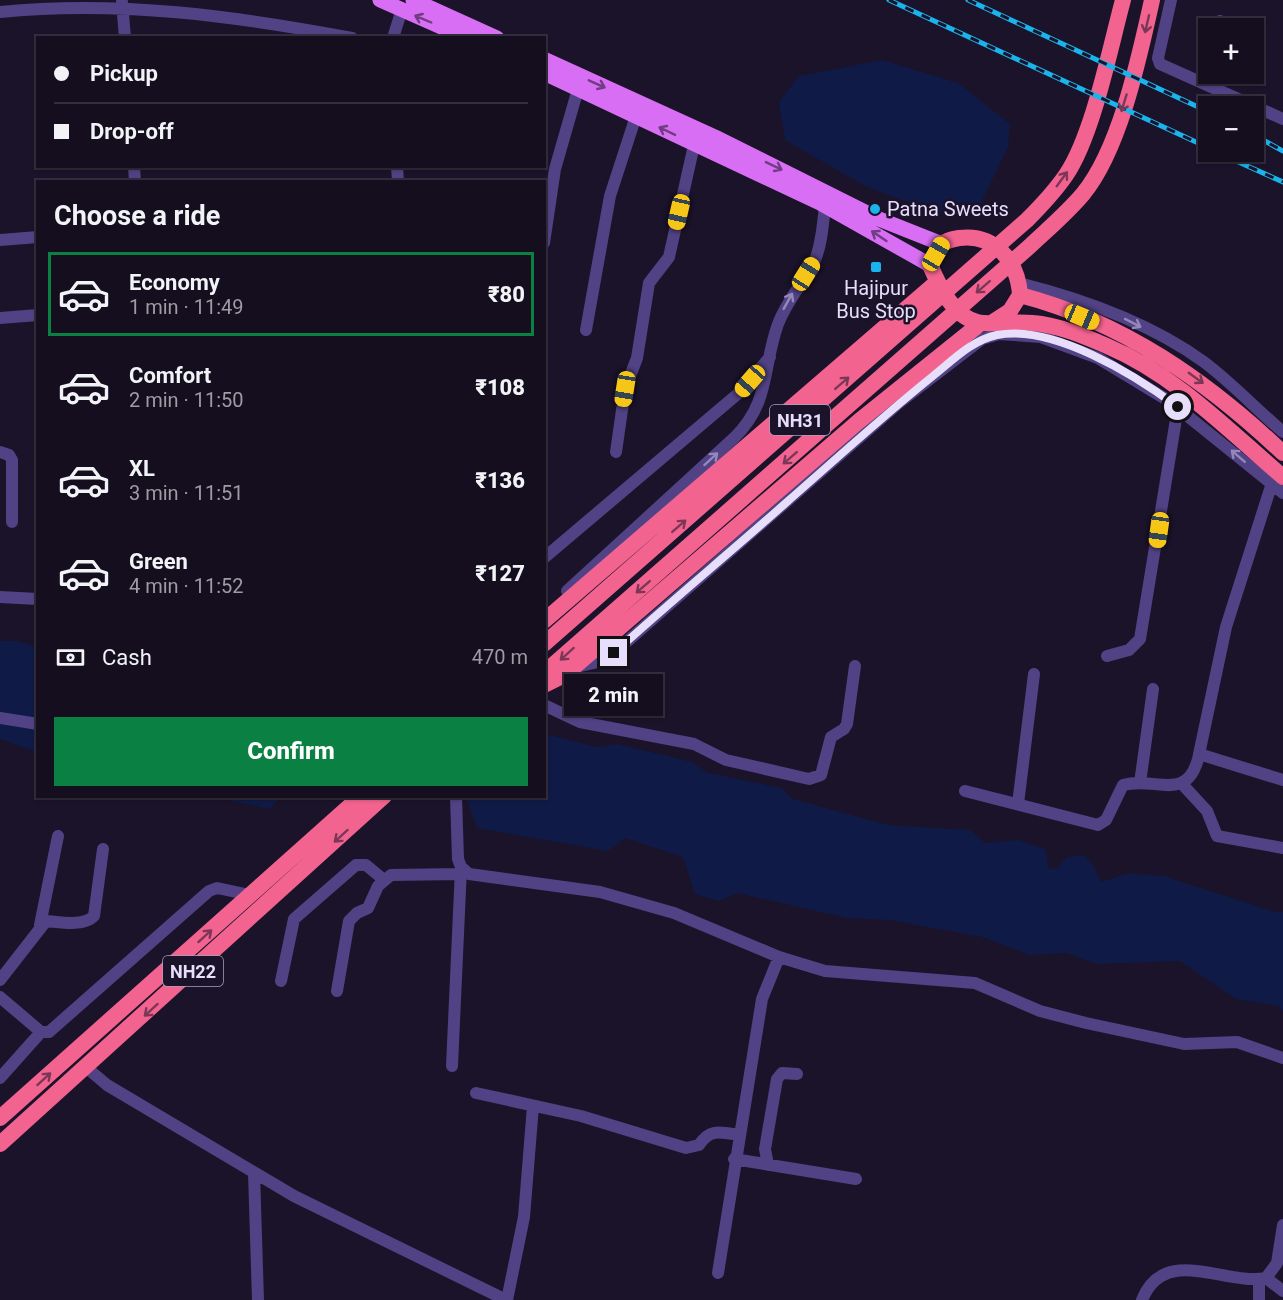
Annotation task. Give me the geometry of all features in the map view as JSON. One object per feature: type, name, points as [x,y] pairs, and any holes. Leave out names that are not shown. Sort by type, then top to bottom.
[{"type":"highway","name":"NH31","points":[[546,642],[1028,220],[1067,173],[1086,131],[1123,0]]},
{"type":"highway","name":"NH31","points":[[546,671],[1064,214],[1084,193],[1105,158],[1141,47],[1152,0]]},
{"type":"highway","points":[[546,684],[573,668],[859,421],[987,323],[1010,311],[1019,289],[1016,272],[1004,253],[993,245],[966,237],[951,239],[942,244],[930,265],[940,291],[967,318],[987,323],[1045,331],[1133,358],[1202,406],[1277,480]]},
{"type":"highway","points":[[546,619],[937,282]]},
{"type":"highway","points":[[1019,289],[1147,346],[1225,400],[1283,453]]},
{"type":"highway","name":"NH22","points":[[0,1118],[359,798]]},
{"type":"highway","name":"NH22","points":[[0,1144],[87,1068],[382,798]]},
{"type":"main road","points":[[380,0],[407,5],[491,36]]},
{"type":"main road","points":[[407,5],[462,36]]},
{"type":"main road","points":[[546,60],[715,137],[879,219],[942,244]]},
{"type":"main road","points":[[546,74],[825,205],[930,265]]},
{"type":"street","points":[[1171,0],[1158,58],[1160,63],[1283,119]]},
{"type":"street","points":[[122,2],[125,36]]},
{"type":"street","points":[[0,12],[44,4],[153,2],[342,36]]},
{"type":"street","points":[[394,36],[407,5]]},
{"type":"street","points":[[1212,88],[1213,84]]},
{"type":"street","points":[[546,230],[555,169],[578,89]]},
{"type":"street","points":[[586,330],[610,196],[636,116]]},
{"type":"street","points":[[616,452],[625,389],[637,358],[649,283],[669,257],[694,144]]},
{"type":"street","points":[[546,610],[746,426],[760,403],[777,327],[785,305],[815,259],[825,205]]},
{"type":"street","points":[[0,240],[36,237]]},
{"type":"street","points":[[1019,289],[1098,305],[1176,345],[1215,371],[1283,432]]},
{"type":"street","points":[[0,318],[36,315]]},
{"type":"street","points":[[573,668],[598,662],[614,653],[900,402],[982,339],[999,334],[1045,331],[1098,358],[1178,407],[1277,480],[1283,493]]},
{"type":"street","points":[[546,556],[740,392],[771,356]]},
{"type":"street","points":[[1107,656],[1129,650],[1140,639],[1178,407]]},
{"type":"street","points":[[0,452],[9,455],[12,460],[12,522]]},
{"type":"street","points":[[1182,784],[1194,772],[1226,627],[1277,480]]},
{"type":"street","points":[[0,597],[36,598]]},
{"type":"street","points":[[546,706],[580,722],[694,744],[736,763],[817,779],[821,776],[831,737],[847,724],[855,666]]},
{"type":"street","points":[[1018,804],[1034,674]]},
{"type":"street","points":[[1140,783],[1153,689]]},
{"type":"street","points":[[0,718],[36,724]]},
{"type":"street","points":[[1199,754],[1283,780]]},
{"type":"street","points":[[965,790],[1098,825],[1106,820],[1123,785],[1182,784],[1207,811],[1217,836],[1283,848]]},
{"type":"street","points":[[452,1066],[460,870],[456,798]]},
{"type":"street","points":[[40,925],[58,836]]},
{"type":"street","points":[[0,980],[45,921],[89,921],[94,916],[103,849]]},
{"type":"street","points":[[281,981],[294,919],[356,865],[366,865],[384,880]]},
{"type":"street","points":[[337,991],[350,921],[357,913],[368,908],[384,880],[401,873],[460,870],[484,877],[600,892],[674,914],[779,957],[843,974],[915,977],[975,983],[1040,1011],[1086,1023],[1184,1044],[1237,1042],[1283,1058]]},
{"type":"street","points":[[0,998],[41,1032],[50,1032],[144,945],[208,891],[217,888],[250,895]]},
{"type":"street","points":[[718,1273],[734,1159],[762,999],[779,957]]},
{"type":"street","points":[[0,1078],[41,1032]]},
{"type":"street","points":[[87,1068],[107,1085],[294,1196],[482,1295],[506,1300],[524,1217],[533,1106]]},
{"type":"street","points":[[768,1165],[765,1149],[777,1078],[782,1073],[797,1074]]},
{"type":"street","points":[[476,1094],[580,1116],[686,1148],[699,1145],[705,1136],[714,1131],[739,1135]]},
{"type":"street","points":[[734,1159],[856,1179]]},
{"type":"street","points":[[254,1173],[258,1300]]},
{"type":"street","points":[[1259,1300],[1263,1278],[1277,1263],[1283,1225]]},
{"type":"street","points":[[1142,1300],[1152,1283],[1169,1272],[1203,1271],[1250,1281],[1263,1278],[1283,1291]]},
{"type":"water","points":[[882,60],[958,83],[1010,124],[1008,147],[981,203],[937,213],[867,187],[785,140],[779,102],[799,76]]},
{"type":"water","points":[[0,641],[18,641],[36,647],[36,752],[0,739]]},
{"type":"water","points":[[550,735],[596,747],[617,744],[692,762],[705,772],[781,788],[793,799],[888,825],[970,830],[985,843],[1019,840],[1045,849],[1049,869],[1057,868],[1067,857],[1083,855],[1094,866],[1101,882],[1129,873],[1164,876],[1275,912],[1283,912],[1283,1011],[1279,1006],[1236,999],[1180,961],[1097,964],[1066,953],[1030,955],[982,937],[889,920],[847,918],[737,893],[719,901],[695,894],[683,857],[625,838],[608,851],[477,828],[466,798],[546,798],[546,738]]},
{"type":"water","points":[[220,798],[280,798],[269,809]]},
{"type":"railway","points":[[889,0],[1198,143]]},
{"type":"railway","points":[[968,0],[1198,107]]},
{"type":"railway","points":[[1264,141],[1283,151]]},
{"type":"railway","points":[[1238,162],[1283,182]]},
{"type":"place","name":"Patna Sweets","points":[[875,209]]},
{"type":"place","name":"Hajipur Bus Stop","points":[[876,267]]},
{"type":"route","points":[[614,653],[900,402],[982,339],[999,334],[1022,335],[1041,337],[1066,345],[1098,358],[1178,407]]}]
